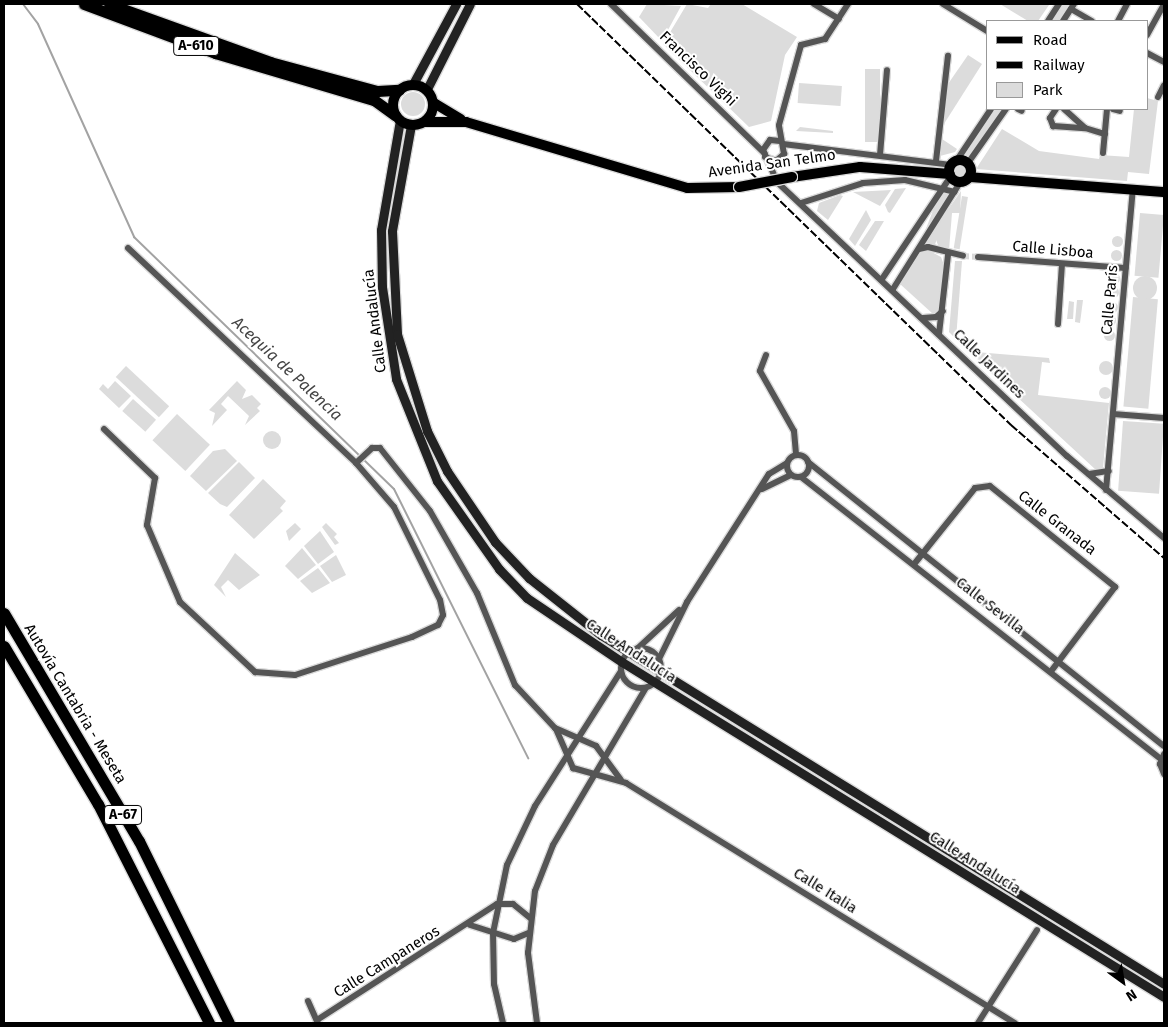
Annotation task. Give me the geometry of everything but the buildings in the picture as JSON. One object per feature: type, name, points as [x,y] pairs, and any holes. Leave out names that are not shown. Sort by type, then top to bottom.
[{"type":"highway","name":"A-610","points":[[84,4],[215,53],[374,100],[398,117]]},
{"type":"highway","name":"A-610","points":[[109,4],[270,62],[361,87],[399,90]]},
{"type":"highway","points":[[341,75],[361,87]]},
{"type":"highway","name":"Autovía Cantabria - Meseta","points":[[4,614],[138,841],[230,1023]]},
{"type":"highway","name":"Autovía Cantabria - Meseta","points":[[4,646],[98,804],[209,1023]]},
{"type":"main road","points":[[412,84],[427,89],[434,103],[425,122],[411,125],[398,117],[393,102],[399,90],[412,84],[456,4]]},
{"type":"main road","points":[[427,89],[470,4]]},
{"type":"main road","name":"Avenida San Telmo","points":[[434,103],[466,122],[687,188],[738,187],[860,167],[957,170],[1133,189],[1164,188]]},
{"type":"main road","name":"Calle Andalucía","points":[[398,117],[381,230],[382,288],[396,379],[416,437],[437,481],[499,569],[528,598],[621,666],[655,683],[1164,997]]},
{"type":"main road","name":"Avenida San Telmo","points":[[425,122],[466,122]]},
{"type":"main road","name":"Calle Andalucía","points":[[411,125],[396,196],[392,286],[397,334],[427,431],[461,494],[502,549],[559,604],[628,652],[1164,984]]},
{"type":"main road","points":[[957,170],[1109,181],[1164,188]]},
{"type":"main road","points":[[1109,181],[1133,189]]},
{"type":"street","name":"Francisco Vighi","points":[[611,4],[751,138],[765,155]]},
{"type":"street","points":[[814,4],[839,19]]},
{"type":"street","points":[[771,175],[765,155],[768,141],[779,125],[802,45],[825,39],[848,4]]},
{"type":"street","points":[[943,4],[986,31]]},
{"type":"street","points":[[1049,20],[1059,4]]},
{"type":"street","points":[[1119,20],[1128,4]]},
{"type":"street","points":[[1148,33],[1164,4]]},
{"type":"street","points":[[1064,20],[1072,6],[1091,20]]},
{"type":"street","points":[[1148,54],[1164,62]]},
{"type":"street","points":[[936,161],[948,56]]},
{"type":"street","points":[[880,155],[887,70]]},
{"type":"street","points":[[1158,97],[1164,85]]},
{"type":"street","points":[[892,289],[954,192],[957,170],[990,110]]},
{"type":"street","points":[[882,279],[942,187],[1005,110]]},
{"type":"street","points":[[1055,110],[1050,118],[1053,126],[1085,128],[1105,134]]},
{"type":"street","points":[[1065,110],[1085,128]]},
{"type":"street","points":[[1103,153],[1107,110]]},
{"type":"street","points":[[771,175],[778,160],[784,154],[779,125]]},
{"type":"street","name":"Francisco Vighi","points":[[751,138],[936,161],[957,170]]},
{"type":"street","points":[[765,155],[778,160]]},
{"type":"street","name":"Calle Jardines","points":[[771,175],[1087,473],[1164,538]]},
{"type":"street","points":[[801,203],[863,183],[906,180],[942,187],[954,192]]},
{"type":"street","name":"Calle París","points":[[1106,490],[1133,189]]},
{"type":"street","points":[[928,234],[934,250]]},
{"type":"street","points":[[104,429],[155,478],[147,525],[180,602],[254,672],[306,673],[432,629],[443,615],[440,600],[394,507],[358,461],[128,248]]},
{"type":"street","points":[[918,250],[934,250],[948,255],[963,256]]},
{"type":"street","points":[[939,334],[948,255]]},
{"type":"street","name":"Calle Lisboa","points":[[978,257],[1126,268]]},
{"type":"street","points":[[892,264],[904,272]]},
{"type":"street","points":[[1058,324],[1062,264]]},
{"type":"street","points":[[923,318],[936,317],[942,311]]},
{"type":"street","points":[[537,1023],[528,933],[530,918],[553,845],[646,688],[655,683],[661,672],[660,659],[687,602],[768,474],[787,463],[796,455],[791,424],[760,370],[766,355]]},
{"type":"street","points":[[1113,414],[1164,418]]},
{"type":"street","points":[[358,461],[366,452],[380,448],[391,456],[430,511],[491,621],[509,675],[555,728],[565,756],[573,768],[594,775]]},
{"type":"street","name":"Calle Sevilla","points":[[796,455],[808,462],[922,555],[1164,746]]},
{"type":"street","points":[[757,492],[791,474],[801,476],[808,462]]},
{"type":"street","points":[[787,463],[791,474]]},
{"type":"street","points":[[1087,473],[1101,475],[1108,471]]},
{"type":"street","name":"Calle Sevilla","points":[[801,476],[1163,756]]},
{"type":"street","name":"Calle Granada","points":[[922,555],[975,488],[990,486],[1112,582],[1114,592],[1058,662]]},
{"type":"street","points":[[915,563],[922,555]]},
{"type":"street","points":[[503,1023],[494,984],[493,933],[497,904],[525,824],[628,652],[638,648],[687,602]]},
{"type":"street","points":[[638,648],[650,649],[660,659]]},
{"type":"street","points":[[1052,670],[1058,662]]},
{"type":"street","points":[[621,666],[631,686],[646,688]]},
{"type":"street","points":[[555,728],[576,738],[591,742],[605,757]]},
{"type":"street","points":[[1163,756],[1164,774]]},
{"type":"street","name":"Calle Italia","points":[[605,757],[621,780]]},
{"type":"street","name":"Calle Italia","points":[[594,775],[621,780],[1015,1023]]},
{"type":"street","points":[[497,904],[513,904],[530,918]]},
{"type":"street","name":"Calle Campaneros","points":[[317,1022],[470,925],[497,904]]},
{"type":"street","points":[[470,925],[514,940],[528,933]]},
{"type":"street","points":[[978,1023],[1036,930]]},
{"type":"street","points":[[308,1001],[317,1022]]},
{"type":"green space","points":[[647,4],[681,6],[662,41],[639,17]]},
{"type":"green space","points":[[687,4],[708,8],[711,4],[742,4],[797,37],[785,55],[771,121],[749,127],[663,44]]},
{"type":"green space","points":[[1000,4],[1049,5],[1039,20],[1026,20]]},
{"type":"green space","points":[[1059,4],[1072,4],[1062,20],[1049,20]]},
{"type":"green space","points":[[968,55],[982,64],[942,127],[948,84]]},
{"type":"green space","points":[[865,69],[880,69],[880,142],[865,142]]},
{"type":"green space","points":[[799,83],[842,86],[841,106],[798,103]]},
{"type":"green space","points":[[413,92],[418,93],[424,99],[424,109],[418,115],[413,116],[408,115],[402,109],[401,104],[402,99],[408,93]]},
{"type":"green space","points":[[1148,98],[1158,101],[1149,174],[1128,172],[1127,181],[976,169],[1002,129],[1039,151],[1099,159],[1100,155],[1129,157],[1134,110],[1148,110]]},
{"type":"green space","points":[[990,110],[1005,110],[968,163],[957,160]]},
{"type":"green space","points":[[800,127],[833,131],[833,133],[796,131]]},
{"type":"green space","points":[[942,139],[957,149],[955,152],[940,156]]},
{"type":"green space","points":[[958,166],[962,166],[965,171],[964,175],[958,176],[955,173],[955,169]]},
{"type":"green space","points":[[942,187],[955,192],[922,278],[909,273]]},
{"type":"green space","points":[[906,188],[890,213],[888,212],[885,205],[895,189]]},
{"type":"green space","points":[[891,190],[880,206],[853,192]]},
{"type":"green space","points":[[961,191],[960,213],[952,213],[949,250],[939,248],[933,231]]},
{"type":"green space","points":[[840,195],[843,196],[828,220],[817,211],[819,203]]},
{"type":"green space","points":[[962,196],[968,197],[960,249],[954,248]]},
{"type":"green space","points":[[866,210],[871,220],[855,246],[849,239]]},
{"type":"green space","points":[[1140,213],[1164,215],[1158,278],[1135,276]]},
{"type":"green space","points":[[875,221],[884,221],[866,251],[859,245]]},
{"type":"green space","points":[[1115,236],[1119,236],[1122,241],[1121,245],[1115,246],[1112,243],[1112,239]]},
{"type":"green space","points":[[1116,249],[1122,255],[1116,261],[1110,255]]},
{"type":"green space","points":[[928,250],[941,257],[944,265],[939,311],[933,314],[900,284],[921,251]]},
{"type":"green space","points":[[955,261],[962,261],[956,339],[949,332]]},
{"type":"green space","points":[[1112,273],[1116,273],[1119,278],[1118,282],[1112,283],[1109,280],[1109,276]]},
{"type":"green space","points":[[1145,276],[1153,280],[1157,288],[1153,296],[1145,300],[1137,296],[1133,288],[1137,280]]},
{"type":"green space","points":[[1113,286],[1119,292],[1113,298],[1107,292]]},
{"type":"green space","points":[[1133,297],[1158,299],[1148,409],[1123,407]]},
{"type":"green space","points":[[1077,300],[1083,300],[1080,323],[1075,322]]},
{"type":"green space","points":[[1069,301],[1074,302],[1073,319],[1067,319]]},
{"type":"green space","points":[[1112,301],[1118,307],[1112,313],[1106,307]]},
{"type":"green space","points":[[1110,314],[1116,320],[1110,326],[1104,320]]},
{"type":"green space","points":[[1109,329],[1115,335],[1109,341],[1103,335]]},
{"type":"green space","points":[[976,352],[1049,358],[1050,363],[1042,362],[1038,395],[1109,403],[1103,468],[1096,470],[978,361]]},
{"type":"green space","points":[[1106,361],[1111,363],[1113,368],[1111,373],[1106,375],[1101,373],[1099,368],[1101,363]]},
{"type":"green space","points":[[126,366],[169,406],[159,417],[116,377]]},
{"type":"green space","points":[[115,381],[131,396],[119,408],[99,389],[103,384],[108,389]]},
{"type":"green space","points":[[237,381],[246,390],[242,399],[252,395],[261,404],[257,408],[260,411],[245,425],[249,416],[228,396],[221,404],[227,410],[212,426],[215,413],[209,410]]},
{"type":"green space","points":[[1103,387],[1107,387],[1111,393],[1107,399],[1103,399],[1099,395],[1099,391]]},
{"type":"green space","points":[[133,399],[156,420],[145,432],[122,411]]},
{"type":"green space","points":[[177,414],[210,445],[185,471],[152,440]]},
{"type":"green space","points":[[1123,421],[1164,424],[1159,494],[1118,491]]},
{"type":"green space","points":[[272,431],[278,434],[281,440],[278,446],[272,449],[266,446],[263,440],[266,434]]},
{"type":"green space","points":[[225,449],[237,461],[206,491],[190,476],[213,451]]},
{"type":"green space","points":[[239,462],[255,478],[227,507],[220,504],[208,493]]},
{"type":"green space","points":[[263,479],[286,501],[280,508],[283,511],[254,539],[229,515]]},
{"type":"green space","points":[[295,523],[301,529],[289,541],[286,531]]},
{"type":"green space","points":[[326,523],[337,534],[334,537],[339,543],[335,545],[322,527]]},
{"type":"green space","points":[[320,531],[334,552],[318,564],[304,546]]},
{"type":"green space","points":[[302,548],[316,565],[298,579],[285,566]]},
{"type":"green space","points":[[235,553],[260,575],[239,590],[228,580],[221,587],[226,597],[214,585]]},
{"type":"green space","points":[[336,555],[346,575],[332,582],[320,566]]},
{"type":"green space","points":[[318,568],[330,583],[312,593],[300,581]]},
{"type":"waterway","name":"Acequia de Palencia","points":[[23,4],[38,24],[134,237],[394,489],[528,758]]},
{"type":"tunnel","points":[[963,256],[978,257]]},
{"type":"railway","points":[[577,4],[1011,425],[1164,558]]}]
